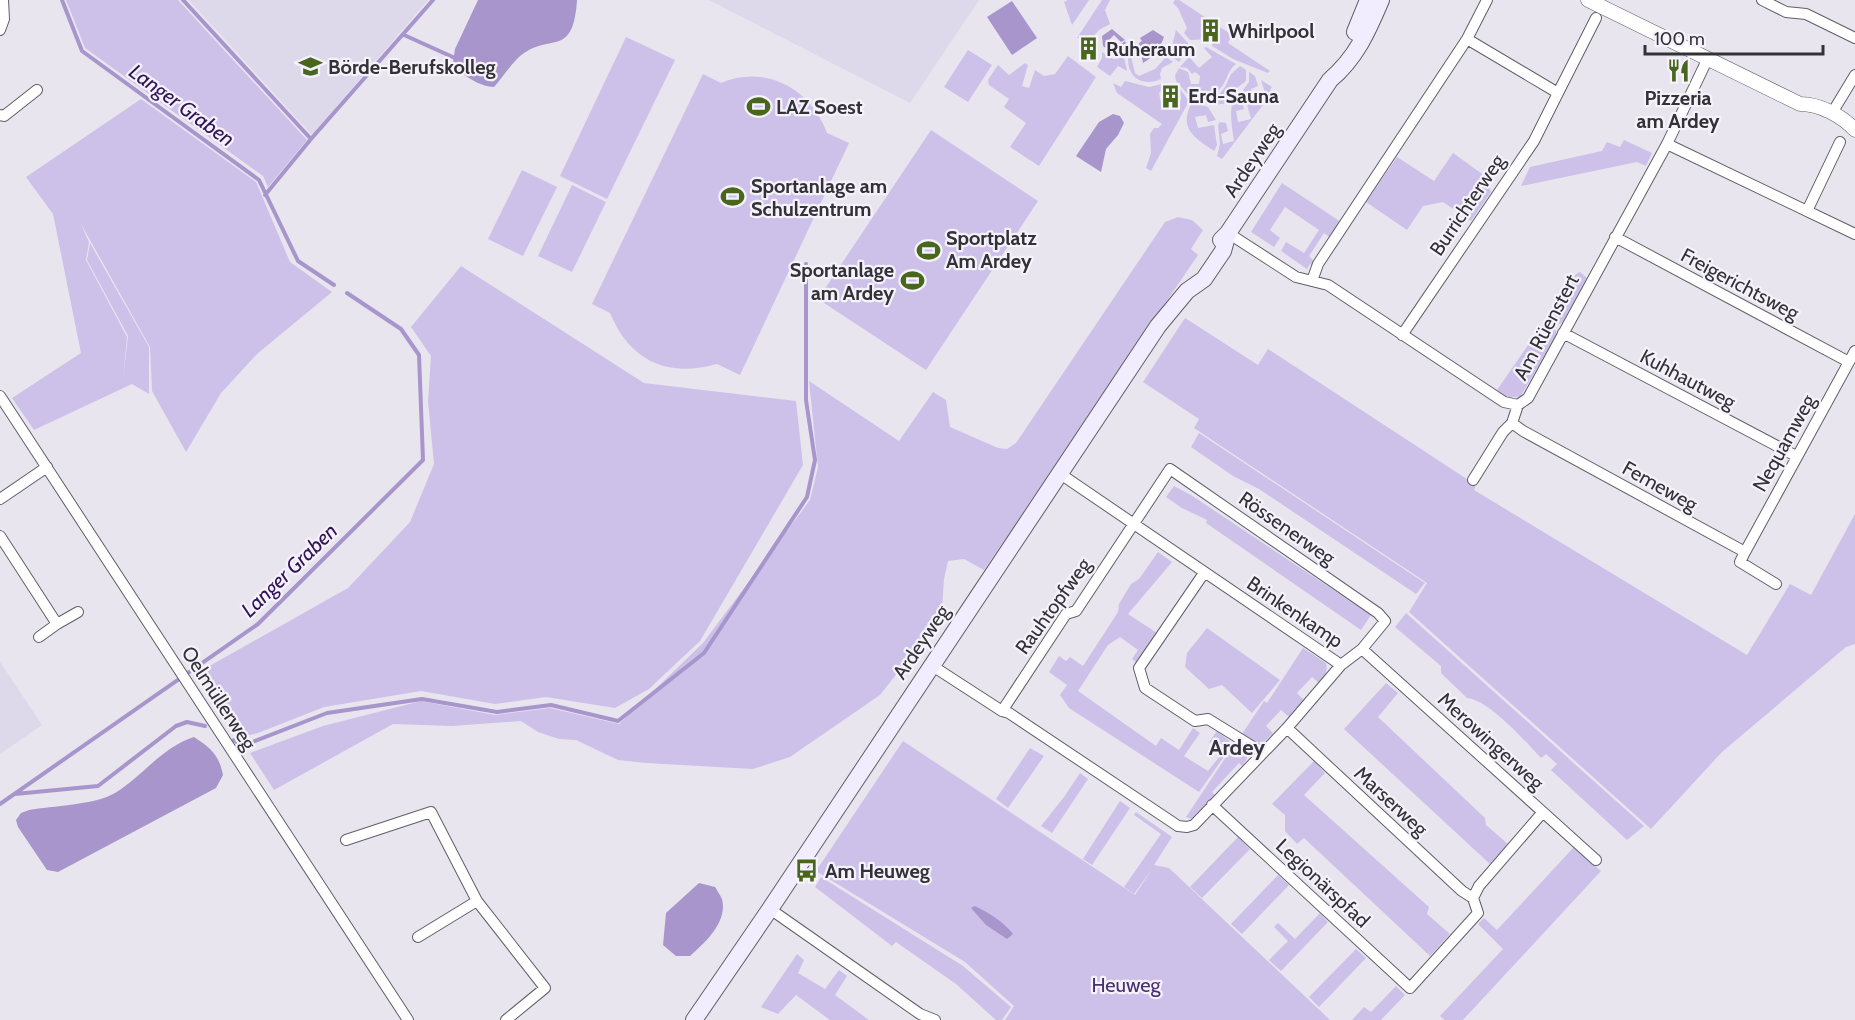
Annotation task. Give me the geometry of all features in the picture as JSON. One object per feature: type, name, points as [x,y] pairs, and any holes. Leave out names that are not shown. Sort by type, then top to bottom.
[{"type":"main road","name":"Ardeyweg","points":[[1330,81],[1336,62],[1352,37],[1368,0]]},
{"type":"main road","name":"Ardeyweg","points":[[693,1020],[770,909],[1158,326],[1187,291],[1204,279],[1216,262],[1223,251],[1228,233],[1330,81],[1344,68],[1362,42],[1381,0]]},
{"type":"street","points":[[0,30],[4,19],[3,0]]},
{"type":"street","points":[[1312,281],[1318,264],[1467,39],[1487,0]]},
{"type":"street","points":[[1588,0],[1800,104],[1812,104],[1832,113],[1847,121],[1855,130]]},
{"type":"street","points":[[1762,0],[1786,12],[1806,14],[1855,38]]},
{"type":"street","name":"Burrichterweg","points":[[1402,335],[1533,141],[1596,18]]},
{"type":"street","points":[[1467,39],[1558,93]]},
{"type":"street","name":"Am Rüenstert","points":[[1228,233],[1296,277],[1328,285],[1504,402],[1518,405],[1528,398],[1667,144],[1708,58]]},
{"type":"street","points":[[1832,113],[1855,75]]},
{"type":"street","points":[[0,115],[4,116],[37,90]]},
{"type":"street","points":[[1807,211],[1840,142]]},
{"type":"street","points":[[1667,144],[1855,234]]},
{"type":"street","name":"Freigerichtsweg","points":[[1615,237],[1849,362]]},
{"type":"street","name":"Kuhhautweg","points":[[1563,333],[1796,456]]},
{"type":"street","name":"Nequamweg","points":[[1745,552],[1855,351]]},
{"type":"street","name":"Oelmüllerweg","points":[[0,396],[408,1020]]},
{"type":"street","points":[[1473,480],[1503,432],[1512,423],[1518,405]]},
{"type":"street","name":"Femeweg","points":[[1512,423],[1745,552]]},
{"type":"street","points":[[0,499],[47,467]]},
{"type":"street","name":"Rössenerweg","points":[[1133,523],[1170,469],[1378,613],[1384,621],[1362,649],[1341,665]]},
{"type":"street","name":"Brinkenkamp","points":[[931,665],[1002,711],[1009,713],[1178,826],[1187,827],[1194,825],[1287,728],[1341,665],[1059,473]]},
{"type":"street","name":"Rauhtopfweg","points":[[1002,711],[1066,614],[1076,611],[1133,523]]},
{"type":"street","points":[[0,536],[57,624]]},
{"type":"street","points":[[1745,552],[1740,562],[1776,584]]},
{"type":"street","points":[[1204,573],[1139,668],[1145,688],[1195,721],[1208,719],[1263,753]]},
{"type":"street","points":[[39,637],[78,612]]},
{"type":"street","name":"Merowingerweg","points":[[1362,649],[1596,860]]},
{"type":"street","name":"Marserweg","points":[[1287,728],[1462,891],[1473,898]]},
{"type":"street","name":"Legionärspfad","points":[[1212,805],[1410,988],[1478,913],[1473,898]]},
{"type":"street","points":[[346,840],[431,812],[477,901],[545,988],[506,1020]]},
{"type":"street","points":[[1473,898],[1479,886],[1542,812]]},
{"type":"street","points":[[417,937],[477,901]]},
{"type":"street","points":[[770,909],[920,1014],[935,1020]]},
{"type":"shaded area","name":"Börde-Berufskolleg","points":[[189,0],[428,0],[312,135]]},
{"type":"shaded area","points":[[478,0],[577,0],[575,19],[565,38],[529,50],[518,58],[494,87],[477,82],[452,68],[455,49]]},
{"type":"shaded area","points":[[709,0],[979,0],[910,103]]},
{"type":"shaded area","points":[[1012,1],[1037,38],[1012,55],[987,17]]},
{"type":"shaded area","points":[[1112,29],[1125,40],[1121,42],[1114,35],[1109,40],[1116,48],[1125,41],[1127,47],[1124,52],[1112,53],[1103,46],[1102,36]]},
{"type":"shaded area","points":[[1153,30],[1164,37],[1156,52],[1143,63],[1140,38]]},
{"type":"shaded area","points":[[1113,114],[1120,116],[1124,123],[1118,135],[1106,149],[1101,172],[1076,156],[1099,122]]},
{"type":"shaded area","points":[[0,662],[42,725],[0,754]]},
{"type":"shaded area","points":[[194,737],[217,757],[223,775],[216,788],[58,872],[47,870],[18,827],[16,820],[21,813],[85,803],[107,797],[125,786],[172,748]]},
{"type":"shaded area","points":[[699,883],[715,887],[722,899],[722,916],[714,931],[690,956],[676,956],[663,945],[666,913]]},
{"type":"shaded area","points":[[975,906],[996,918],[1013,934],[1007,939],[986,925],[971,908]]},
{"type":"green space","points":[[66,0],[178,0],[307,140],[268,187],[263,176],[85,48]]},
{"type":"green space","points":[[1089,0],[1072,25],[1064,2]]},
{"type":"green space","points":[[1102,0],[1110,0],[1105,10],[1110,24],[1099,30],[1093,37],[1077,38]]},
{"type":"green space","points":[[1179,0],[1232,35],[1228,43],[1270,71],[1268,73],[1233,59],[1212,46],[1213,39],[1190,40],[1184,33],[1187,28],[1178,8],[1173,3]]},
{"type":"green space","points":[[1176,30],[1189,47],[1179,62],[1168,54]]},
{"type":"green space","points":[[626,37],[675,60],[607,199],[560,176]]},
{"type":"green space","points":[[1204,48],[1236,64],[1208,104],[1191,98],[1176,81],[1175,75],[1179,68],[1188,72],[1191,84],[1199,84],[1200,76],[1195,72],[1192,74],[1187,68],[1180,67],[1189,57],[1199,68],[1212,57]]},
{"type":"green space","points":[[968,50],[992,65],[968,102],[944,87]]},
{"type":"green space","points":[[1102,52],[1113,59],[1124,57],[1127,71],[1118,66],[1110,76],[1097,67],[1102,58]]},
{"type":"green space","points":[[1130,53],[1135,73],[1139,76],[1155,69],[1166,57],[1173,62],[1162,68],[1161,79],[1146,82],[1137,79],[1131,72],[1128,60]]},
{"type":"green space","points":[[1068,56],[1096,77],[1039,166],[1010,147],[1026,123],[1004,107],[1009,99],[989,85],[988,80],[998,65],[1009,75],[1025,63],[1028,65],[1022,86],[1029,88],[1035,70],[1044,76],[1055,74]]},
{"type":"green space","points":[[1240,66],[1246,70],[1246,81],[1237,88],[1229,103],[1214,105],[1213,102],[1225,87],[1231,74]]},
{"type":"green space","points":[[1249,72],[1255,76],[1258,86],[1251,89],[1253,99],[1266,96],[1261,80],[1272,87],[1270,90],[1272,93],[1222,159],[1217,156],[1220,144],[1218,125],[1220,122],[1226,123],[1228,131],[1221,134],[1223,144],[1234,141],[1231,109],[1238,92],[1244,109],[1236,111],[1238,122],[1251,119],[1243,90],[1249,82]]},
{"type":"green space","name":"Sportanlage am Schulzentrum","points":[[703,74],[721,83],[738,78],[754,77],[785,84],[810,104],[820,117],[827,133],[849,143],[740,375],[717,364],[682,369],[652,362],[628,343],[618,330],[610,313],[592,304]]},
{"type":"green space","points":[[1125,81],[1149,87],[1162,84],[1165,86],[1159,93],[1161,103],[1166,106],[1178,104],[1181,99],[1180,89],[1189,101],[1151,171],[1146,168],[1151,153],[1150,134],[1154,128],[1162,124],[1117,93],[1113,83],[1121,87]]},
{"type":"green space","points":[[141,99],[256,182],[290,262],[332,292],[257,354],[221,393],[186,452],[152,391],[150,347],[81,224],[89,242],[86,260],[127,337],[123,380],[128,336],[87,260],[90,243],[149,347],[149,394],[132,384],[34,430],[12,398],[81,353],[53,214],[26,177]]},
{"type":"green space","points":[[1192,102],[1208,107],[1216,120],[1208,122],[1206,115],[1195,117],[1198,128],[1214,125],[1217,145],[1214,151],[1190,131],[1187,119]]},
{"type":"green space","name":"Sportplatz Am Ardey","points":[[931,130],[1038,201],[926,370],[818,299]]},
{"type":"green space","points":[[1624,140],[1652,153],[1646,166],[1637,162],[1521,186],[1530,167],[1602,151],[1607,142],[1620,147]]},
{"type":"green space","points":[[1453,153],[1485,176],[1491,192],[1471,221],[1443,202],[1423,206],[1407,230],[1366,202],[1397,157],[1434,181]]},
{"type":"green space","points":[[522,170],[557,187],[523,256],[488,239]]},
{"type":"green space","points":[[1282,183],[1341,222],[1331,238],[1324,233],[1309,256],[1315,262],[1307,269],[1281,251],[1286,242],[1304,253],[1319,230],[1285,207],[1270,230],[1280,238],[1274,247],[1251,232]]},
{"type":"green space","points":[[572,185],[606,202],[572,272],[538,256]]},
{"type":"green space","points":[[1178,217],[1192,220],[1203,230],[1191,249],[1198,255],[984,570],[964,559],[948,561],[942,609],[917,648],[880,695],[790,757],[753,769],[646,763],[618,760],[576,740],[559,739],[538,732],[521,721],[452,726],[393,724],[274,790],[250,753],[323,726],[421,701],[495,715],[550,708],[619,724],[703,643],[810,500],[818,467],[809,381],[899,441],[933,392],[946,400],[950,427],[998,448],[1007,449],[1016,443],[1165,222]]},
{"type":"green space","points":[[461,266],[644,383],[796,401],[803,465],[700,641],[649,689],[615,708],[546,697],[495,704],[421,691],[324,707],[245,736],[235,730],[197,673],[348,588],[410,522],[434,464],[428,401],[431,356],[411,327]]},
{"type":"green space","points":[[1580,272],[1587,278],[1563,322],[1560,324],[1549,319],[1550,313],[1576,274]]},
{"type":"green space","points":[[1185,318],[1258,365],[1268,349],[1476,485],[1474,490],[1747,655],[1790,584],[1811,595],[1855,514],[1855,644],[1846,647],[1722,752],[1651,829],[1409,612],[1427,583],[1194,428],[1199,419],[1143,382]]},
{"type":"green space","points":[[1545,324],[1556,330],[1557,335],[1520,397],[1505,397],[1497,390],[1542,325]]},
{"type":"green space","points":[[1199,433],[1425,583],[1416,594],[1259,489],[1233,476],[1191,447]]},
{"type":"green space","points":[[1174,486],[1371,615],[1361,630],[1206,523],[1207,520],[1166,497]]},
{"type":"green space","points":[[1158,552],[1172,562],[1128,614],[1157,633],[1136,662],[1132,659],[1138,650],[1120,637],[1108,645],[1078,691],[1156,746],[1161,738],[1179,750],[1193,728],[1200,733],[1184,756],[1208,771],[1223,752],[1209,742],[1217,731],[1233,744],[1199,792],[1069,708],[1060,695],[1067,685],[1049,672],[1059,656],[1066,661],[1070,657],[1083,666],[1118,612],[1119,604],[1131,584],[1139,579]]},
{"type":"green space","points":[[1406,613],[1644,826],[1627,840],[1551,770],[1557,764],[1546,754],[1541,758],[1496,713],[1476,700],[1467,698],[1441,673],[1441,666],[1395,627]]},
{"type":"green space","points":[[1207,628],[1280,680],[1252,713],[1222,685],[1209,689],[1185,667],[1187,653]]},
{"type":"green space","points":[[1303,648],[1326,663],[1327,669],[1324,676],[1319,683],[1312,677],[1297,693],[1304,700],[1289,717],[1281,710],[1266,726],[1273,733],[1263,743],[1255,742],[1242,734],[1264,701],[1267,703]]},
{"type":"green space","points":[[1386,683],[1398,693],[1378,717],[1485,818],[1486,825],[1508,844],[1490,864],[1344,729]]},
{"type":"green space","name":"Heuweg","points":[[903,741],[1135,895],[1152,869],[1134,894],[1124,887],[1161,834],[1134,815],[1136,812],[1172,837],[1154,865],[1169,868],[1330,1020],[1005,1020],[1014,1006],[965,962],[816,871]]},
{"type":"green space","points":[[1236,742],[1246,753],[1245,762],[1242,766],[1239,763],[1212,792],[1215,795],[1191,819],[1186,817]]},
{"type":"green space","points":[[1030,748],[1044,756],[1008,808],[996,799]]},
{"type":"green space","points":[[1314,761],[1325,773],[1304,795],[1429,907],[1427,914],[1450,934],[1430,956],[1304,838],[1297,844],[1285,831],[1285,815],[1272,804]]},
{"type":"green space","points":[[1080,773],[1088,779],[1052,833],[1041,826]]},
{"type":"green space","points":[[1120,801],[1130,808],[1092,865],[1083,859]]},
{"type":"green space","points":[[1238,837],[1250,849],[1202,898],[1190,887]]},
{"type":"green space","points":[[1574,847],[1601,871],[1463,1020],[1445,1020],[1440,1016],[1503,949],[1478,924],[1484,918],[1497,930]]},
{"type":"green space","points":[[1278,875],[1289,885],[1242,934],[1231,924]]},
{"type":"green space","points":[[821,877],[963,966],[1011,1007],[1002,1020],[996,1020],[956,984],[896,942],[892,946],[815,887]]},
{"type":"green space","points":[[1320,913],[1328,922],[1281,971],[1269,960],[1288,941],[1274,927],[1278,923],[1295,939]]},
{"type":"green space","points":[[1356,949],[1366,958],[1319,1007],[1309,997]]},
{"type":"green space","points":[[797,954],[804,960],[798,973],[825,989],[839,970],[847,976],[835,995],[869,1020],[830,1020],[796,995],[778,1014],[761,1007]]},
{"type":"green space","points":[[1396,986],[1405,995],[1381,1020],[1352,1020],[1364,1007],[1371,1012]]},
{"type":"waterway","name":"Langer Graben","points":[[62,0],[82,51],[259,180],[298,261],[334,285]]},
{"type":"waterway","points":[[183,0],[311,139]]},
{"type":"waterway","points":[[265,195],[433,0]]},
{"type":"waterway","points":[[404,35],[455,58]]},
{"type":"waterway","points":[[234,740],[242,746],[327,713],[422,699],[497,712],[551,705],[618,721],[704,653],[807,497],[815,460],[806,400],[806,264]]},
{"type":"waterway","name":"Langer Graben","points":[[0,804],[258,624],[423,460],[419,355],[401,329],[347,293]]},
{"type":"waterway","points":[[15,794],[98,786],[176,726],[187,722],[205,726]]},
{"type":"place","name":"Whirlpool","points":[[1210,31]]},
{"type":"place","name":"Ruheraum","points":[[1088,49]]},
{"type":"place","name":"Börde-Berufskolleg","points":[[310,67]]},
{"type":"place","name":"Pizzeria am Ardey","points":[[1678,71]]},
{"type":"place","name":"Erd-Sauna","points":[[1170,96]]},
{"type":"place","name":"LAZ Soest","points":[[758,107]]},
{"type":"place","name":"Sportanlage am Schulzentrum","points":[[733,197]]},
{"type":"place","name":"Sportplatz Am Ardey","points":[[928,250]]},
{"type":"place","name":"Sportanlage am Ardey","points":[[912,281]]},
{"type":"place","name":"Am Heuweg","points":[[807,871]]},
{"type":"district","name":"Ardey","points":[[1237,747]]}]
